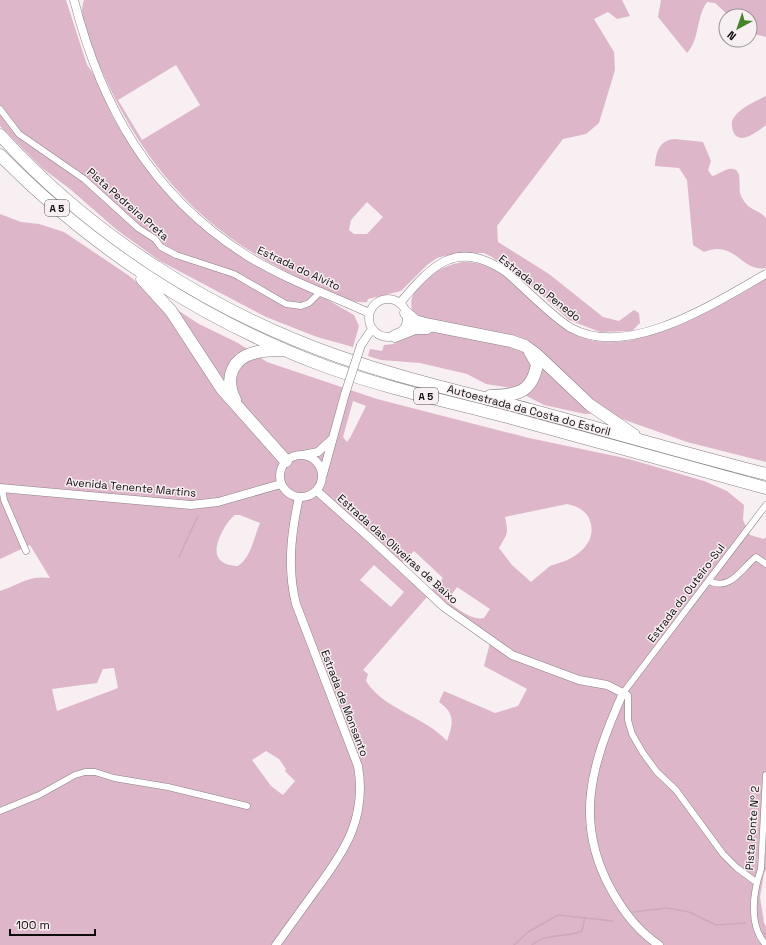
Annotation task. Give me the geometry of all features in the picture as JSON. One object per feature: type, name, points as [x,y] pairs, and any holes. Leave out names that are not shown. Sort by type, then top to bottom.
[{"type":"highway","name":"Autoestrada da Costa do Estoril","points":[[0,136],[38,174],[124,245],[185,284],[237,312],[291,338],[338,356],[407,377],[762,473]]},
{"type":"highway","name":"Autoestrada da Costa do Estoril","points":[[0,155],[33,188],[89,235],[118,256],[179,296],[230,324],[285,350],[331,368],[402,390],[766,488]]},
{"type":"highway","points":[[118,256],[152,288],[171,311],[212,375],[286,461]]},
{"type":"highway","points":[[403,308],[415,321],[511,341],[525,346],[536,354],[590,405],[642,440]]},
{"type":"highway","points":[[396,336],[415,328],[426,328],[509,343],[532,354],[537,364],[536,373],[530,385],[519,393],[481,397]]},
{"type":"highway","points":[[238,406],[230,391],[229,384],[230,377],[236,363],[244,357],[258,352],[285,350]]},
{"type":"street","name":"Estrada do Alvito","points":[[74,0],[86,47],[108,101],[127,134],[170,192],[200,221],[246,255],[267,267],[369,313]]},
{"type":"street","name":"Pista Pedreira Preta","points":[[0,109],[19,134],[84,179],[138,228],[155,239],[161,247],[176,255],[234,274],[286,304],[301,306],[309,303],[322,291]]},
{"type":"street","name":"Estrada do Penedo","points":[[403,308],[421,278],[434,267],[449,260],[474,257],[495,265],[506,272],[571,328],[598,337],[614,337],[644,332],[671,324],[696,313],[766,274]]},
{"type":"street","points":[[382,300],[393,300],[403,308],[407,321],[404,328],[396,336],[384,337],[372,330],[369,323],[369,313],[372,306],[382,300]]},
{"type":"street","points":[[332,440],[318,452],[293,457],[286,461],[280,472],[281,484],[288,493],[298,497],[306,497],[316,491],[322,480],[345,394],[361,345],[372,330]]},
{"type":"street","points":[[301,455],[311,458],[319,465],[322,480]]},
{"type":"street","name":"Avenida Tenente Martins","points":[[1,488],[191,505],[218,502],[281,484]]},
{"type":"street","points":[[1,488],[4,500],[26,551]]},
{"type":"street","name":"Estrada das Oliveiras de Baixo","points":[[316,491],[372,540],[444,607],[512,655],[579,680],[607,685],[623,693]]},
{"type":"street","name":"Estrada de Monsanto","points":[[276,945],[344,849],[355,824],[360,791],[358,766],[296,604],[292,587],[290,569],[291,538],[298,497]]},
{"type":"street","name":"Estrada do Outeiro-Sul","points":[[623,693],[766,505]]},
{"type":"street","points":[[709,581],[715,584],[722,584],[734,579],[756,557],[766,564]]},
{"type":"street","points":[[659,945],[636,926],[623,910],[609,886],[592,839],[590,797],[594,772],[602,740],[623,693],[630,699],[628,720],[632,734],[648,760],[657,772],[676,790],[724,854],[737,868],[756,882],[754,907],[755,924],[762,940],[766,945]]},
{"type":"street","points":[[0,811],[46,792],[76,775],[86,772],[95,772],[114,778],[168,787],[247,806]]},
{"type":"street","name":"Pista Ponte Nº 2","points":[[756,882],[761,869],[766,775]]},
{"type":"shaded area","points":[[0,0],[66,0],[87,65],[99,84],[114,119],[156,180],[194,219],[208,231],[354,315],[359,326],[353,347],[317,337],[266,317],[160,261],[117,230],[70,189],[42,168],[0,126]]},
{"type":"shaded area","points":[[84,0],[622,0],[630,16],[617,19],[608,12],[594,19],[614,52],[615,70],[599,123],[586,134],[563,139],[497,226],[498,242],[549,274],[603,317],[619,321],[634,310],[639,313],[640,323],[632,331],[600,332],[569,320],[536,290],[492,257],[484,253],[456,253],[437,258],[427,265],[401,291],[368,299],[367,302],[352,301],[337,296],[273,264],[239,244],[210,221],[183,196],[159,169],[137,138],[100,67],[86,34],[82,16]],"holes":[[[176,65],[200,105],[142,140],[118,100]],[[367,202],[383,217],[367,234],[354,234],[349,230],[351,220]]]},
{"type":"shaded area","points":[[661,0],[766,0],[766,37],[758,35],[758,8],[720,8],[715,3],[707,2],[701,14],[694,41],[687,53],[658,17]]},
{"type":"shaded area","points":[[766,96],[766,125],[744,138],[736,136],[732,127],[732,120],[739,111]]},
{"type":"shaded area","points":[[675,139],[703,142],[711,161],[708,170],[712,176],[729,169],[734,169],[737,171],[740,179],[740,192],[744,201],[747,205],[766,218],[766,268],[751,266],[731,253],[723,250],[715,249],[704,252],[693,245],[687,180],[679,168],[655,166],[659,148],[665,142]]},
{"type":"shaded area","points":[[0,214],[21,222],[39,224],[64,232],[128,275],[148,291],[199,324],[238,343],[267,362],[377,399],[529,438],[629,459],[704,481],[727,491],[744,505],[743,520],[750,535],[764,539],[766,537],[766,870],[764,873],[760,897],[766,927],[766,945],[0,945],[0,591],[30,579],[43,577],[50,578],[30,545],[0,559]],"holes":[[[353,401],[366,406],[347,442],[343,437]],[[567,504],[574,506],[587,514],[592,528],[589,540],[581,551],[565,561],[550,566],[531,582],[512,565],[499,548],[507,531],[505,517]],[[235,515],[240,515],[260,523],[249,553],[238,566],[224,563],[219,559],[217,553],[218,541],[228,523]],[[414,551],[443,578],[431,591],[402,563]],[[374,565],[404,592],[391,607],[360,580]],[[457,587],[490,609],[484,618],[474,618],[447,601]],[[427,597],[437,607],[490,643],[484,666],[527,689],[518,706],[495,713],[444,691],[439,702],[451,715],[452,720],[447,741],[427,725],[383,699],[366,681],[368,674],[363,670]],[[114,668],[118,688],[57,711],[52,689],[97,683],[103,669]],[[266,751],[279,759],[286,769],[285,771],[295,781],[283,795],[271,786],[252,760]]]},
{"type":"shaded area","points":[[463,262],[483,265],[499,272],[564,328],[592,341],[617,342],[644,337],[671,328],[723,303],[766,278],[766,462],[687,442],[605,413],[585,414],[544,405],[511,388],[486,384],[467,374],[420,363],[381,360],[368,356],[370,349],[382,351],[384,345],[393,344],[405,338],[412,320],[412,298],[422,282],[434,272]]},
{"type":"waterway","points":[[189,535],[198,516]]},
{"type":"waterway","points":[[179,557],[188,537]]},
{"type":"waterway","points":[[633,912],[667,908],[689,912],[716,925],[746,923]]},
{"type":"waterway","points":[[514,945],[528,932],[558,915],[613,921]]},
{"type":"waterway","points":[[532,945],[537,941],[549,937],[582,931],[585,917]]}]
